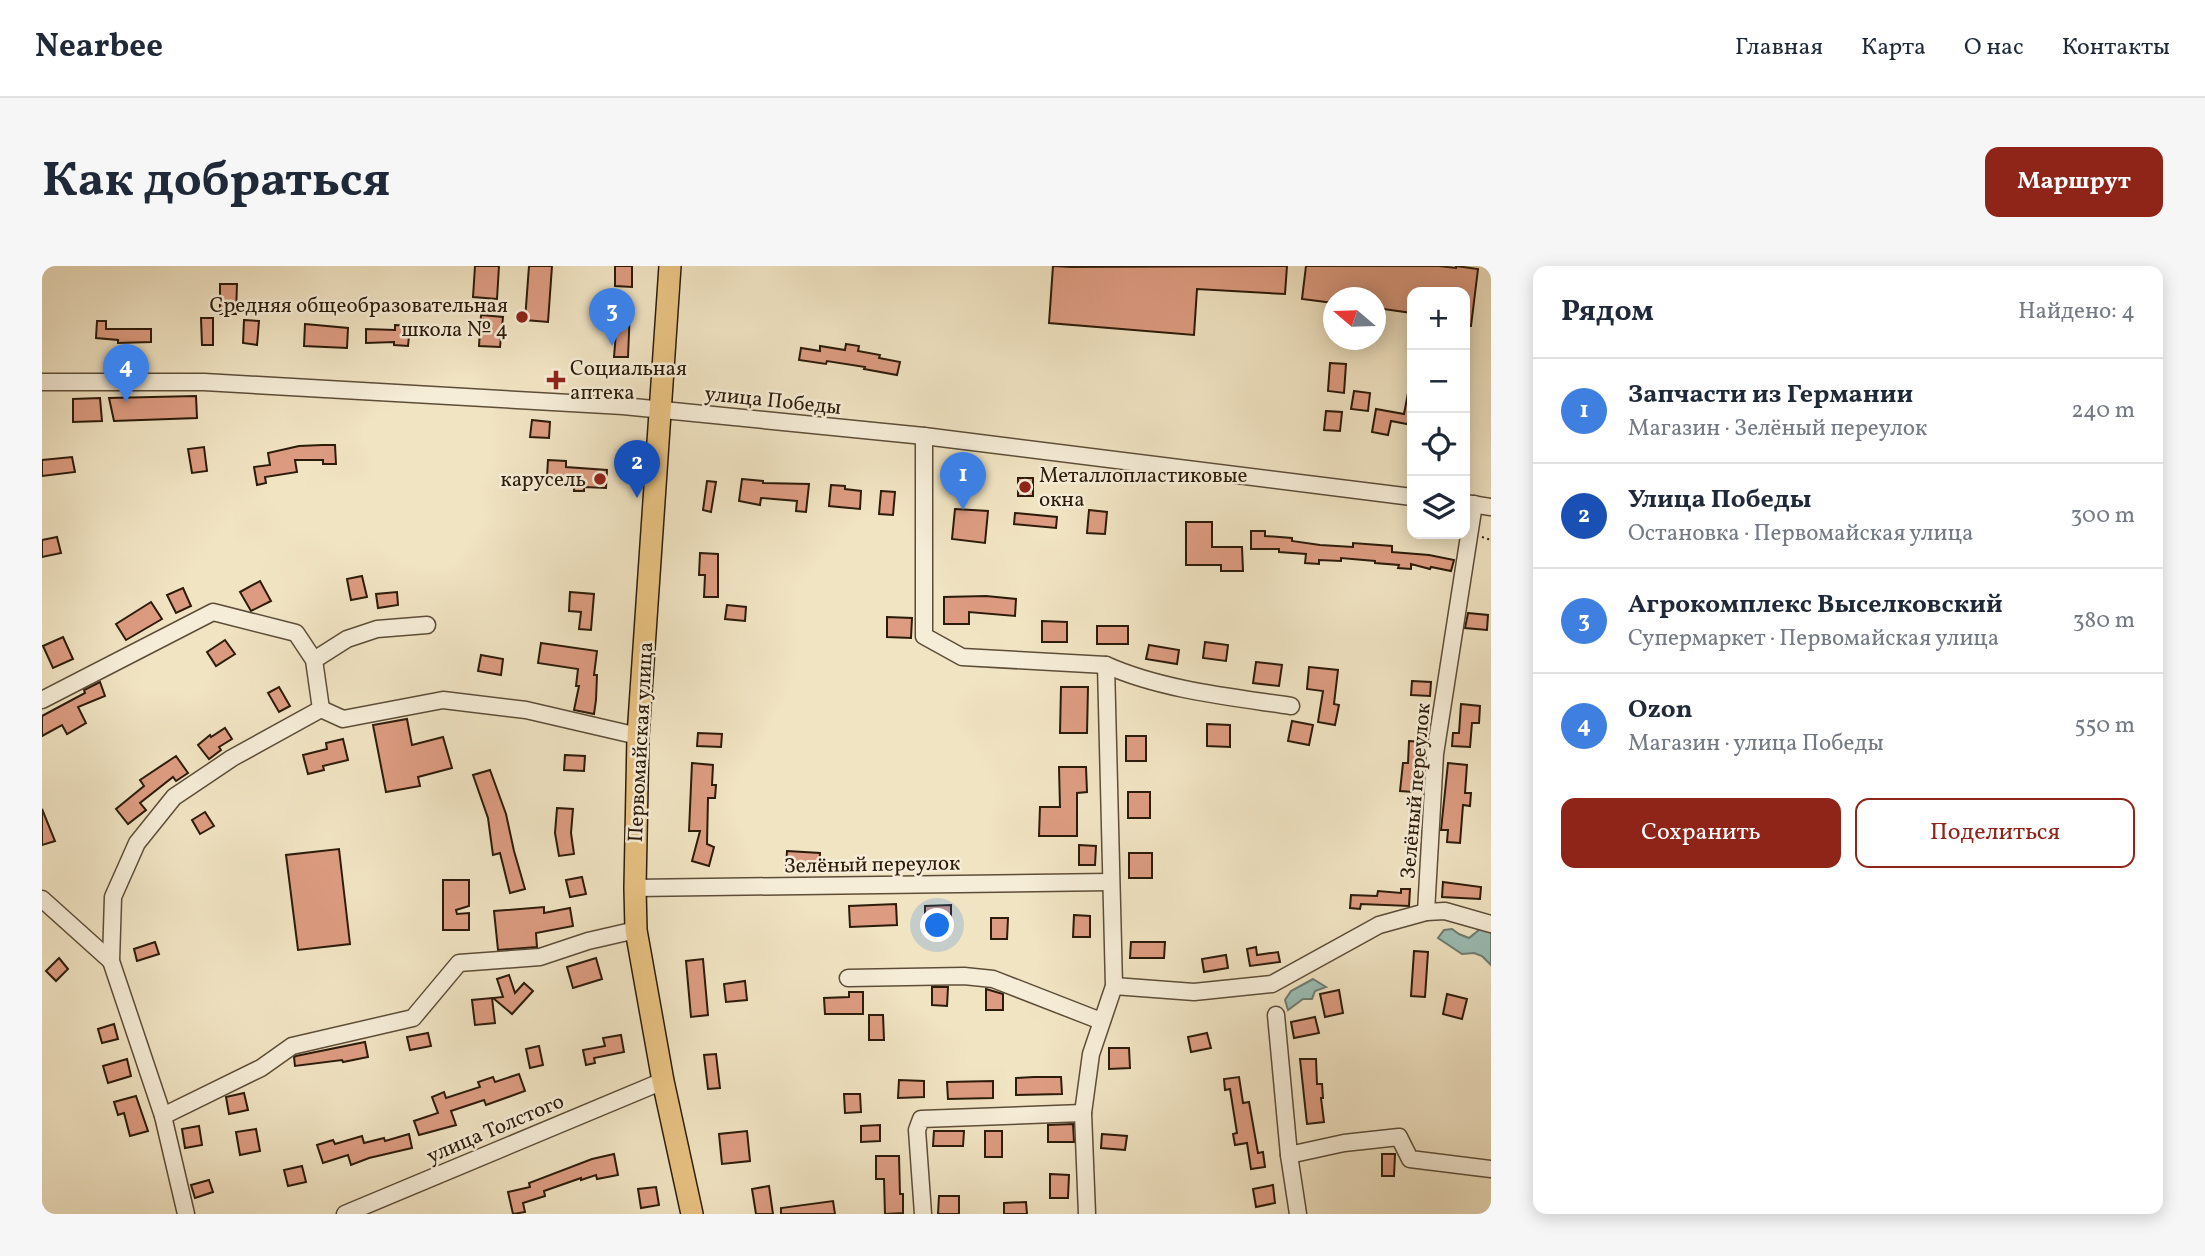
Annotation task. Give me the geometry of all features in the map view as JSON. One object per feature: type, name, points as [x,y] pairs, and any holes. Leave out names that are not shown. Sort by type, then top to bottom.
[{"type":"main road","name":"Первомайская улица","points":[[670,266],[638,736],[635,888],[636,930],[663,1081],[692,1214]]},
{"type":"street","name":"улица Победы","points":[[42,382],[204,382],[660,409],[924,436],[1407,496]]},
{"type":"street","points":[[924,436],[924,636],[962,657],[1106,665],[1125,673],[1212,694],[1292,706]]},
{"type":"street","points":[[1470,504],[1491,507]]},
{"type":"street","name":"Зелёный переулок","points":[[1426,912],[1435,754],[1464,539]]},
{"type":"street","points":[[42,700],[213,612],[296,633],[314,660],[321,709]]},
{"type":"street","points":[[314,660],[347,639],[377,629],[427,625]]},
{"type":"street","points":[[1087,1214],[1083,1113],[1091,1054],[1114,986],[1106,665]]},
{"type":"street","points":[[321,709],[343,719],[443,700],[526,710],[638,736]]},
{"type":"street","points":[[186,1214],[163,1116],[111,961],[113,897],[136,843],[174,797],[232,758],[321,709]]},
{"type":"street","name":"Зелёный переулок","points":[[635,888],[1110,882]]},
{"type":"street","points":[[42,899],[111,961]]},
{"type":"street","points":[[1114,986],[1194,992],[1273,989],[1379,925],[1426,912],[1445,911],[1491,924]]},
{"type":"street","points":[[163,1116],[261,1068],[292,1046],[412,1018],[459,963],[540,957],[588,941],[636,930]]},
{"type":"street","points":[[848,978],[964,976],[993,979],[1101,1021]]},
{"type":"street","points":[[1276,1014],[1289,1155],[1298,1214]]},
{"type":"street","name":"улица Толстого","points":[[345,1214],[663,1081]]},
{"type":"street","points":[[923,1214],[917,1130],[921,1119],[1083,1113]]},
{"type":"street","points":[[1289,1155],[1344,1143],[1399,1137],[1410,1159],[1491,1169]]},
{"type":"water","points":[[1452,929],[1469,938],[1480,929],[1491,931],[1491,965],[1482,956],[1474,953],[1462,954],[1438,938],[1444,930]]},
{"type":"water","points":[[1313,979],[1326,987],[1315,991],[1312,999],[1303,999],[1288,1010],[1285,1000],[1291,991]]},
{"type":"building","points":[[475,266],[499,266],[497,299],[473,297]]},
{"type":"building","points":[[529,266],[552,266],[548,322],[525,320]]},
{"type":"building","points":[[615,266],[632,266],[632,287],[615,286]]},
{"type":"building","points":[[1053,266],[1287,266],[1285,294],[1197,289],[1194,335],[1049,323]]},
{"type":"building","points":[[1306,266],[1456,266],[1478,269],[1471,326],[1470,287],[1407,287],[1407,312],[1386,309],[1386,287],[1323,287],[1323,302],[1302,299]]},
{"type":"building","points":[[220,284],[237,284],[236,314],[220,314]]},
{"type":"building","points":[[618,308],[630,309],[628,357],[614,357]]},
{"type":"building","points":[[481,315],[503,317],[500,347],[479,346]]},
{"type":"building","points":[[201,318],[213,318],[213,345],[202,345]]},
{"type":"building","points":[[244,320],[259,321],[257,345],[243,343]]},
{"type":"building","points":[[97,321],[106,321],[106,329],[151,329],[151,342],[118,343],[118,340],[96,338]]},
{"type":"building","points":[[305,324],[348,328],[347,348],[304,346]]},
{"type":"building","points":[[395,325],[410,326],[408,346],[394,345],[394,342],[366,343],[366,329],[395,330]]},
{"type":"building","points":[[846,344],[859,346],[858,351],[880,355],[879,358],[900,362],[897,375],[827,361],[826,364],[799,360],[801,348],[820,351],[820,346],[845,350]]},
{"type":"building","points":[[1330,363],[1346,364],[1344,393],[1328,391]]},
{"type":"building","points":[[1354,391],[1370,393],[1368,411],[1351,409]]},
{"type":"building","points":[[196,396],[197,418],[114,421],[109,398]]},
{"type":"building","points":[[100,398],[102,421],[73,422],[73,399]]},
{"type":"building","points":[[1407,398],[1407,424],[1391,421],[1388,435],[1372,432],[1376,409],[1404,414]]},
{"type":"building","points":[[1326,411],[1342,412],[1340,431],[1324,430]]},
{"type":"building","points":[[532,420],[550,422],[549,438],[530,437]]},
{"type":"building","points":[[335,445],[336,464],[323,464],[323,460],[295,460],[297,472],[265,477],[266,483],[257,485],[254,467],[270,465],[268,453],[299,446]]},
{"type":"building","points":[[204,447],[207,471],[192,473],[188,449]]},
{"type":"building","points":[[72,457],[75,472],[42,476],[42,460]]},
{"type":"building","points":[[548,460],[566,461],[566,467],[607,470],[606,488],[584,487],[584,491],[574,491],[575,478],[547,477]]},
{"type":"building","name":"Металлопластиковые окна","points":[[1018,478],[1033,478],[1033,496],[1018,496]]},
{"type":"building","points":[[742,479],[763,483],[809,484],[806,512],[796,511],[797,501],[761,498],[760,505],[739,501]]},
{"type":"building","points":[[707,481],[716,482],[711,512],[703,510]]},
{"type":"building","points":[[831,485],[861,491],[860,509],[829,506]]},
{"type":"building","points":[[881,491],[895,492],[893,515],[879,514]]},
{"type":"building","points":[[955,509],[988,511],[985,543],[952,539]]},
{"type":"building","points":[[1089,510],[1107,512],[1105,534],[1087,533]]},
{"type":"building","points":[[1015,513],[1057,517],[1056,528],[1014,524]]},
{"type":"building","points":[[1186,522],[1212,522],[1212,547],[1242,547],[1243,571],[1221,571],[1221,565],[1186,565]]},
{"type":"building","points":[[1251,531],[1265,531],[1265,536],[1292,538],[1292,541],[1320,545],[1353,547],[1353,543],[1392,546],[1392,552],[1454,560],[1451,571],[1411,564],[1411,569],[1398,568],[1399,565],[1341,558],[1341,561],[1319,560],[1319,564],[1305,563],[1306,554],[1279,552],[1279,549],[1251,549]]},
{"type":"building","points":[[57,537],[61,553],[42,557],[42,540]]},
{"type":"building","points":[[700,553],[718,554],[718,597],[704,597],[705,575],[699,575]]},
{"type":"building","points":[[362,576],[367,597],[351,600],[347,579]]},
{"type":"building","points":[[260,581],[271,601],[251,611],[240,592]]},
{"type":"building","points":[[183,588],[191,606],[176,613],[167,595]]},
{"type":"building","points":[[397,592],[398,605],[378,608],[376,594]]},
{"type":"building","points":[[570,592],[594,594],[591,630],[579,629],[581,612],[569,611]]},
{"type":"building","points":[[986,596],[1016,599],[1015,616],[969,612],[969,624],[944,624],[944,597]]},
{"type":"building","points":[[151,602],[162,619],[126,640],[116,624]]},
{"type":"building","points":[[727,605],[746,607],[745,621],[725,619]]},
{"type":"building","points":[[1468,613],[1488,615],[1487,630],[1465,628]]},
{"type":"building","points":[[887,617],[912,618],[911,638],[887,637]]},
{"type":"building","points":[[1042,621],[1067,622],[1067,642],[1042,642]]},
{"type":"building","points":[[1097,626],[1128,626],[1128,644],[1097,644]]},
{"type":"building","points":[[63,637],[73,659],[53,668],[43,646]]},
{"type":"building","points":[[225,640],[235,654],[216,666],[207,652]]},
{"type":"building","points":[[1205,642],[1228,645],[1226,661],[1203,658]]},
{"type":"building","points":[[541,643],[597,651],[594,714],[574,710],[579,686],[576,686],[578,669],[538,663]]},
{"type":"building","points":[[1149,645],[1179,650],[1177,664],[1146,659]]},
{"type":"building","points":[[481,655],[503,659],[501,675],[478,671]]},
{"type":"building","points":[[1256,662],[1282,665],[1279,686],[1253,683]]},
{"type":"building","points":[[1309,667],[1338,670],[1334,704],[1339,705],[1335,725],[1318,722],[1323,691],[1307,689]]},
{"type":"building","points":[[1412,681],[1431,682],[1430,696],[1411,695]]},
{"type":"building","points":[[100,682],[105,696],[78,707],[86,723],[67,734],[62,725],[42,736],[42,716]]},
{"type":"building","points":[[279,687],[290,706],[279,712],[268,693]]},
{"type":"building","points":[[1061,687],[1088,687],[1087,733],[1060,733]]},
{"type":"building","points":[[1461,704],[1480,706],[1479,723],[1472,723],[1470,747],[1452,746],[1453,733],[1459,733]]},
{"type":"building","points":[[407,719],[412,745],[443,737],[452,768],[418,777],[420,786],[386,792],[373,725]]},
{"type":"building","points":[[1292,721],[1313,725],[1309,745],[1288,741]]},
{"type":"building","points":[[1207,724],[1230,725],[1230,747],[1207,746]]},
{"type":"building","points":[[225,728],[232,739],[219,747],[221,750],[209,759],[198,745]]},
{"type":"building","points":[[698,733],[722,734],[721,747],[697,746]]},
{"type":"building","points":[[1126,736],[1146,736],[1146,761],[1126,761]]},
{"type":"building","points":[[343,739],[348,760],[323,766],[324,770],[308,774],[303,755],[327,749],[326,743]]},
{"type":"building","points":[[1409,741],[1423,742],[1423,753],[1418,753],[1413,792],[1400,791],[1403,763],[1408,763]]},
{"type":"building","points":[[565,755],[585,756],[584,771],[564,770]]},
{"type":"building","points":[[176,756],[188,773],[176,781],[173,777],[140,803],[146,810],[128,824],[116,809],[144,786],[140,780]]},
{"type":"building","points":[[692,763],[713,765],[712,785],[716,785],[715,798],[708,798],[707,844],[714,847],[709,866],[692,861],[700,831],[689,831]]},
{"type":"building","points":[[1448,763],[1467,765],[1465,793],[1471,793],[1470,806],[1463,805],[1460,843],[1447,842],[1448,830],[1441,830]]},
{"type":"building","points":[[1059,767],[1086,767],[1087,792],[1077,793],[1077,836],[1039,836],[1040,807],[1060,807]]},
{"type":"building","points":[[490,770],[506,814],[525,889],[510,893],[500,853],[493,855],[488,818],[473,775]]},
{"type":"building","points":[[1128,792],[1150,792],[1150,818],[1128,818]]},
{"type":"building","points":[[557,808],[573,809],[571,833],[574,854],[559,856],[555,833]]},
{"type":"building","points":[[42,809],[55,841],[42,845]]},
{"type":"building","points":[[205,812],[214,826],[200,834],[192,820]]},
{"type":"building","points":[[1079,845],[1096,846],[1095,865],[1079,865]]},
{"type":"building","points":[[339,849],[350,944],[298,950],[286,855]]},
{"type":"building","points":[[787,851],[820,853],[819,869],[786,867]]},
{"type":"building","points":[[1129,853],[1152,853],[1152,878],[1129,878]]},
{"type":"building","points":[[582,877],[586,894],[570,897],[566,880]]},
{"type":"building","points":[[443,880],[469,880],[469,906],[456,910],[457,914],[469,913],[469,930],[443,930]]},
{"type":"building","points":[[1443,882],[1481,887],[1480,899],[1442,897]]},
{"type":"building","points":[[1401,889],[1410,889],[1409,906],[1361,904],[1360,909],[1350,908],[1351,895],[1377,896],[1378,891],[1401,893]]},
{"type":"building","points":[[896,904],[897,925],[850,927],[849,906]]},
{"type":"building","points":[[951,905],[951,926],[925,927],[925,906]]},
{"type":"building","points":[[544,907],[544,913],[570,908],[573,926],[536,933],[537,947],[498,950],[494,911]]},
{"type":"building","points":[[1074,915],[1090,916],[1090,937],[1073,937]]},
{"type":"building","points":[[991,918],[1008,918],[1007,939],[991,939]]},
{"type":"building","points":[[155,942],[159,954],[137,961],[134,949]]},
{"type":"building","points":[[1131,942],[1165,942],[1164,958],[1130,958]]},
{"type":"building","points":[[1256,947],[1257,955],[1278,952],[1280,962],[1250,966],[1247,949]]},
{"type":"building","points":[[1414,951],[1428,952],[1425,997],[1411,996]]},
{"type":"building","points":[[1226,955],[1228,968],[1204,972],[1202,959]]},
{"type":"building","points":[[59,958],[68,969],[56,981],[46,971]]},
{"type":"building","points":[[596,958],[602,979],[573,988],[567,967]]},
{"type":"building","points":[[703,959],[708,1015],[691,1017],[686,961]]},
{"type":"building","points":[[509,975],[515,993],[524,983],[533,991],[512,1014],[493,998],[503,997],[497,979]]},
{"type":"building","points":[[745,981],[747,1000],[726,1002],[724,984]]},
{"type":"building","points":[[932,987],[948,987],[947,1006],[932,1005]]},
{"type":"building","points":[[986,989],[1003,994],[1003,1010],[986,1010]]},
{"type":"building","points":[[1339,990],[1343,1013],[1325,1017],[1320,994]]},
{"type":"building","points":[[849,992],[863,992],[863,1014],[825,1014],[824,998],[849,997]]},
{"type":"building","points":[[1447,994],[1467,999],[1462,1019],[1443,1014]]},
{"type":"building","points":[[492,998],[495,1023],[475,1025],[472,1000]]},
{"type":"building","points":[[869,1015],[883,1015],[884,1040],[869,1040]]},
{"type":"building","points":[[1315,1017],[1319,1033],[1294,1038],[1291,1022]]},
{"type":"building","points":[[114,1024],[118,1039],[102,1043],[98,1029]]},
{"type":"building","points":[[428,1033],[431,1046],[410,1050],[407,1037]]},
{"type":"building","points":[[1207,1033],[1211,1048],[1191,1052],[1188,1037]]},
{"type":"building","points":[[621,1035],[624,1052],[594,1058],[595,1063],[586,1065],[583,1050],[605,1046],[603,1038]]},
{"type":"building","points":[[365,1042],[368,1057],[295,1066],[296,1056]]},
{"type":"building","points":[[539,1046],[543,1065],[530,1068],[526,1049]]},
{"type":"building","points":[[1109,1048],[1129,1048],[1130,1068],[1109,1069]]},
{"type":"building","points":[[716,1054],[720,1088],[708,1089],[704,1055]]},
{"type":"building","points":[[127,1059],[131,1076],[108,1083],[103,1066]]},
{"type":"building","points":[[1300,1059],[1316,1059],[1317,1084],[1322,1084],[1324,1122],[1307,1124]]},
{"type":"building","points":[[519,1074],[525,1091],[486,1105],[484,1100],[451,1111],[456,1125],[419,1135],[414,1121],[438,1113],[432,1097],[444,1092],[446,1098],[480,1087],[478,1082],[493,1077],[495,1082]]},
{"type":"building","points":[[1061,1077],[1062,1094],[1016,1095],[1016,1078]]},
{"type":"building","points":[[1239,1077],[1243,1103],[1249,1102],[1258,1153],[1263,1152],[1265,1167],[1251,1169],[1247,1143],[1235,1145],[1233,1134],[1237,1133],[1230,1089],[1225,1090],[1224,1079]]},
{"type":"building","points":[[899,1080],[924,1081],[924,1097],[898,1098]]},
{"type":"building","points":[[993,1081],[993,1098],[948,1099],[947,1082]]},
{"type":"building","points":[[244,1093],[248,1110],[229,1114],[226,1097]]},
{"type":"building","points":[[844,1094],[860,1094],[861,1112],[845,1113]]},
{"type":"building","points":[[136,1096],[148,1131],[130,1136],[124,1113],[118,1115],[114,1102]]},
{"type":"building","points":[[1073,1124],[1074,1142],[1048,1142],[1048,1125]]},
{"type":"building","points":[[880,1125],[880,1141],[861,1142],[861,1126]]},
{"type":"building","points":[[199,1126],[202,1145],[185,1148],[182,1129]]},
{"type":"building","points":[[256,1129],[260,1151],[240,1155],[236,1132]]},
{"type":"building","points":[[747,1131],[750,1161],[722,1164],[719,1134]]},
{"type":"building","points":[[934,1131],[964,1131],[963,1146],[933,1146]]},
{"type":"building","points":[[985,1131],[1002,1131],[1002,1157],[985,1157]]},
{"type":"building","points":[[409,1134],[412,1148],[351,1165],[348,1155],[323,1163],[317,1145],[333,1140],[335,1144],[362,1136],[364,1143],[384,1138],[385,1141]]},
{"type":"building","points":[[1102,1134],[1127,1136],[1125,1150],[1101,1148]]},
{"type":"building","points":[[614,1154],[618,1175],[597,1179],[596,1175],[581,1178],[544,1191],[545,1196],[523,1203],[525,1212],[513,1214],[508,1192],[530,1187],[529,1183],[592,1159]]},
{"type":"building","points":[[1382,1154],[1395,1154],[1394,1176],[1382,1176]]},
{"type":"building","points":[[876,1156],[899,1156],[903,1213],[885,1214],[884,1179],[876,1179]]},
{"type":"building","points":[[302,1166],[306,1182],[288,1186],[284,1170]]},
{"type":"building","points":[[1050,1174],[1069,1175],[1068,1198],[1050,1198]]},
{"type":"building","points":[[209,1180],[213,1192],[195,1198],[191,1185]]},
{"type":"building","points":[[1273,1185],[1275,1203],[1256,1207],[1253,1189]]},
{"type":"building","points":[[769,1186],[773,1214],[756,1214],[752,1189]]},
{"type":"building","points":[[656,1187],[659,1205],[641,1208],[638,1189]]},
{"type":"building","points":[[939,1196],[959,1196],[959,1214],[938,1214]]},
{"type":"building","points":[[833,1201],[835,1214],[781,1214],[781,1208]]},
{"type":"building","points":[[1026,1202],[1027,1214],[1004,1214],[1004,1203]]},
{"type":"place","name":"Средняя общеобразовательная школа № 4","points":[[522,317]]},
{"type":"place","name":"Агрокомплекс Выселковский","points":[[612,346]]},
{"type":"place","name":"Социальная аптека","points":[[556,380]]},
{"type":"place","name":"Ozon","points":[[126,402]]},
{"type":"place","name":"карусель","points":[[600,479]]},
{"type":"place","name":"Металлопластиковые окна","points":[[1025,487]]},
{"type":"place","name":"Улица Победы","points":[[637,498]]},
{"type":"place","name":"Запчасти из Германии","points":[[963,510]]}]
